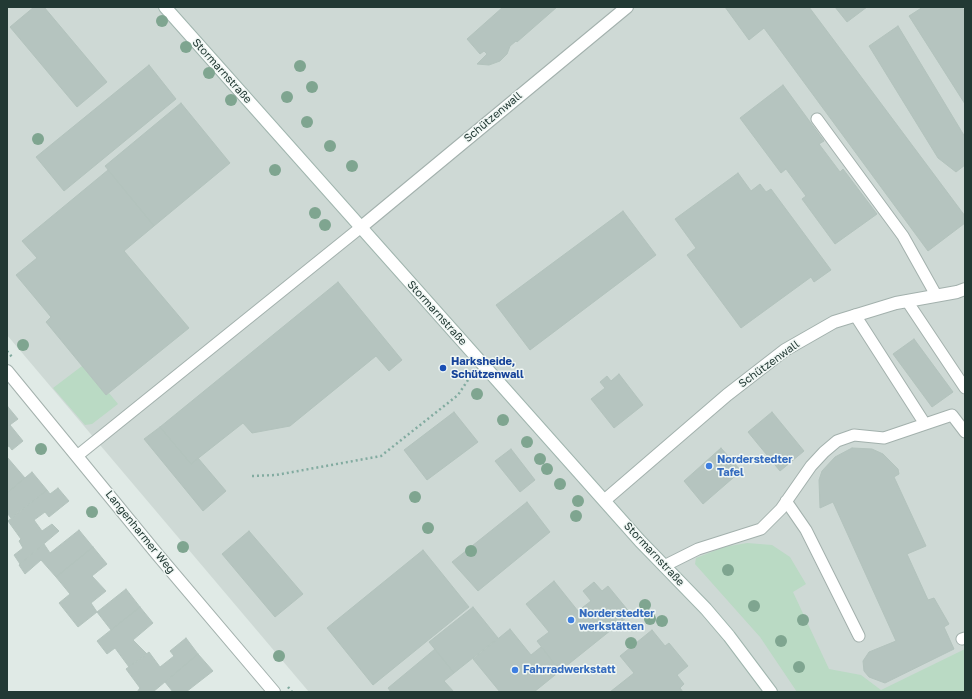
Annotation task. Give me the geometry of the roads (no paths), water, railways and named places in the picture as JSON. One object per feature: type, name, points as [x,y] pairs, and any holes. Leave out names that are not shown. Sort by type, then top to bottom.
[{"type":"street","name":"Stormarnstraße","points":[[165,7],[480,362],[664,566],[724,630],[771,692]]},
{"type":"street","name":"Schützenwall","points":[[360,228],[627,7]]},
{"type":"street","name":"Schützenwall","points":[[605,500],[727,395],[785,350],[834,322],[907,301],[965,288]]},
{"type":"street","name":"Langenharmer Weg","points":[[7,371],[157,554],[274,692]]},
{"type":"lane","points":[[817,119],[902,236],[936,295]]},
{"type":"lane","points":[[77,456],[360,228]]},
{"type":"lane","points":[[907,301],[965,388]]},
{"type":"lane","points":[[855,315],[925,424]]},
{"type":"lane","points":[[664,566],[698,549],[761,529],[781,509],[811,466],[824,452],[838,441],[854,435],[884,438],[952,415],[965,432]]},
{"type":"lane","points":[[786,501],[806,530],[859,636]]},
{"type":"place","name":"Harksheide, Schützenwall","points":[[443,368]]},
{"type":"place","name":"Norderstedter Tafel","points":[[709,466]]},
{"type":"place","name":"Norderstedter werkstätten","points":[[571,620]]},
{"type":"place","name":"Fahrradwerkstatt","points":[[515,670]]}]
